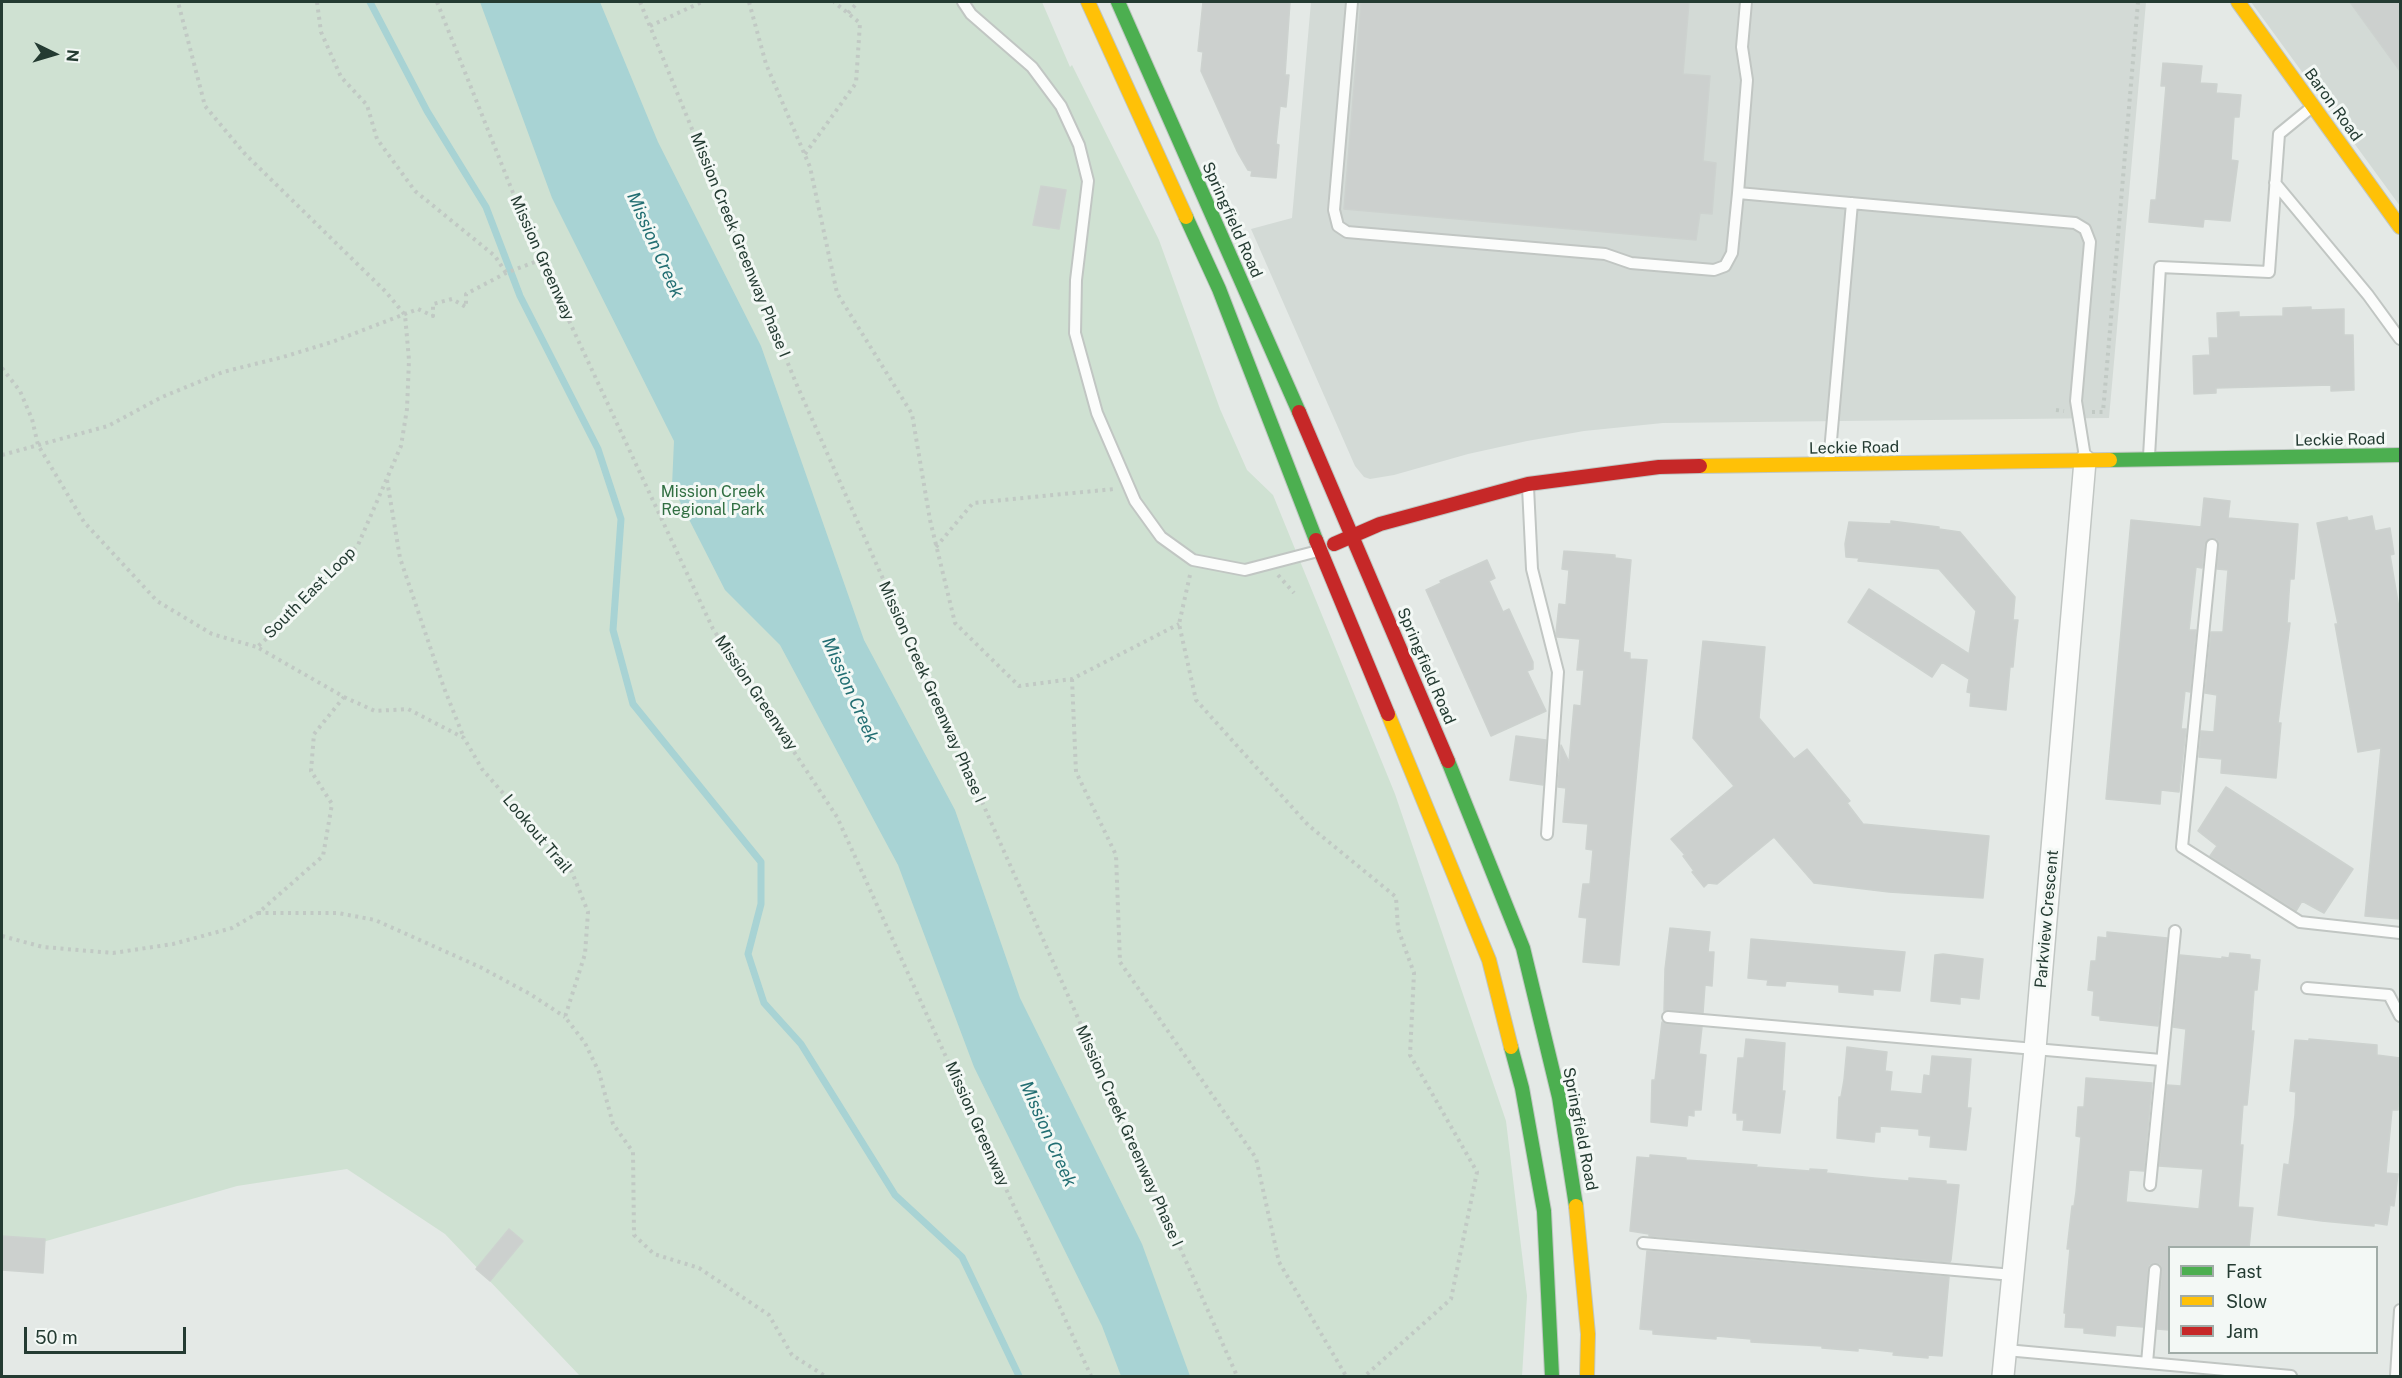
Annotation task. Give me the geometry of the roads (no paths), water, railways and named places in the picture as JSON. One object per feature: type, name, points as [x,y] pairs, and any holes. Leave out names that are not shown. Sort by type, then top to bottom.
[{"type":"main road","points":[[1088,2],[1219,289],[1304,512],[1489,960],[1522,1088],[1544,1211],[1552,1377]]},
{"type":"main road","name":"Springfield Road","points":[[1118,2],[1353,536],[1490,862],[1523,948],[1559,1097],[1576,1202],[1587,1334],[1587,1377]]},
{"type":"main road","name":"Baron Road","points":[[2238,2],[2400,227]]},
{"type":"main road","name":"Leckie Road","points":[[1321,550],[1380,524],[1528,484],[1659,467],[2400,455]]},
{"type":"street","name":"Parkview Crescent","points":[[2003,1377],[2035,1049],[2085,460]]},
{"type":"lane","points":[[963,2],[971,14],[1032,67],[1061,106],[1079,145],[1089,181],[1076,280],[1075,333],[1097,413],[1135,501],[1161,537],[1193,560],[1245,570],[1291,556],[1321,550]]},
{"type":"lane","points":[[1352,2],[1334,210],[1338,226],[1347,232],[1605,254],[1631,262],[1714,270],[1725,266],[1732,252],[1748,80],[1742,47],[1746,2]]},
{"type":"lane","points":[[2149,459],[2160,267],[2269,272],[2279,134],[2313,106]]},
{"type":"lane","points":[[2275,183],[2368,295],[2400,339]]},
{"type":"lane","points":[[1738,193],[2075,222],[2085,230],[2090,242],[2076,401],[2085,460]]},
{"type":"lane","points":[[1829,465],[1852,203]]},
{"type":"lane","points":[[1528,484],[1532,570],[1558,672],[1547,834]]},
{"type":"lane","points":[[2212,545],[2182,847],[2300,922],[2400,933]]},
{"type":"lane","points":[[2150,1185],[2175,932]]},
{"type":"lane","points":[[2307,988],[2389,995],[2400,1016]]},
{"type":"lane","points":[[1668,1017],[2161,1060]]},
{"type":"lane","points":[[1643,1243],[2013,1275]]},
{"type":"lane","points":[[2147,1363],[2155,1270]]},
{"type":"lane","points":[[2396,1377],[2400,1310]]},
{"type":"lane","points":[[2006,1350],[2291,1377]]},
{"type":"water","name":"Mission Creek","points":[[480,2],[600,2],[658,142],[761,346],[864,640],[955,810],[1020,998],[1142,1244],[1190,1376],[1121,1376],[1102,1326],[974,1067],[898,865],[780,645],[725,590],[672,486],[674,441],[552,198]]},
{"type":"waterway","points":[[370,2],[427,111],[486,207],[520,296],[598,449],[621,519],[613,630],[633,704],[761,862],[761,904],[748,954],[764,1003],[801,1044],[895,1195],[962,1257],[1019,1376]]},
{"type":"park label","name":"Mission Creek Regional Park","points":[[713,501]]}]
